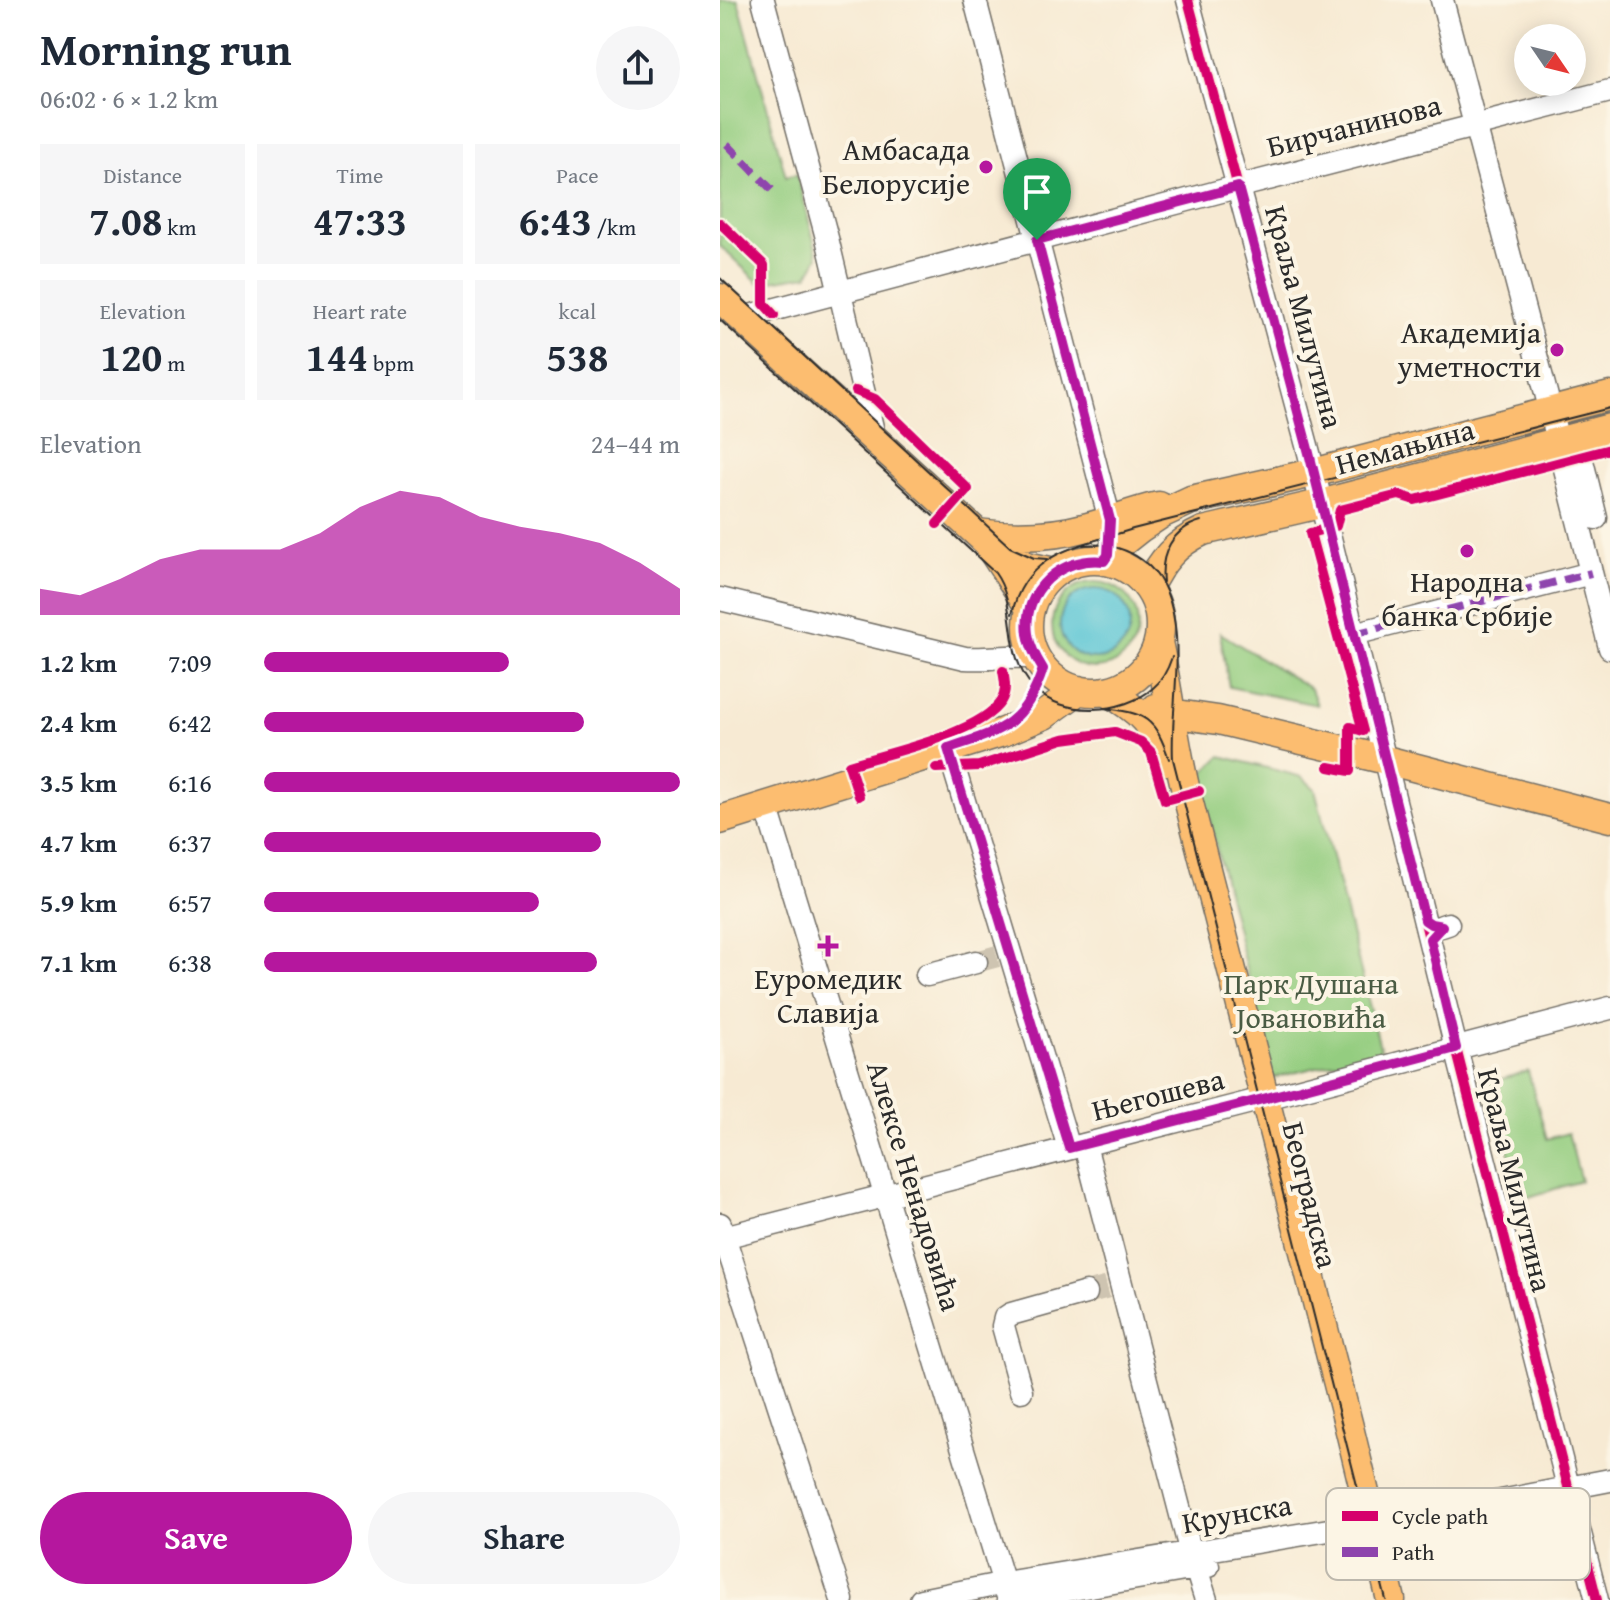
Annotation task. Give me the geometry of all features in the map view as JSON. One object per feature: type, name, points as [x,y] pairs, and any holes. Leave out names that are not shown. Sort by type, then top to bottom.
[{"type":"main road","points":[[720,298],[983,538],[1026,566],[1055,572]]},
{"type":"main road","name":"Немањина","points":[[1106,558],[1140,528],[1191,500],[1313,473],[1610,396]]},
{"type":"main road","name":"Немањина","points":[[1148,588],[1163,560],[1189,537],[1203,531],[1320,504],[1610,428]]},
{"type":"main road","points":[[983,538],[1058,534],[1146,509],[1191,500]]},
{"type":"main road","points":[[983,538],[1030,608]]},
{"type":"main road","points":[[720,820],[1003,732],[1101,689],[1132,679],[1142,670],[1158,642],[1159,614],[1148,588],[1133,573],[1106,558],[1075,563],[1055,572],[1038,591],[1030,608],[1028,633],[1040,663],[1057,681],[1101,689],[1170,713],[1218,720],[1386,760],[1610,818]]},
{"type":"main road","name":"Београдска","points":[[1158,642],[1176,752],[1258,1101]]},
{"type":"main road","points":[[986,736],[1025,710],[1036,691],[1040,663]]},
{"type":"main road","points":[[1166,679],[1195,708],[1218,720]]},
{"type":"main road","name":"Београдска","points":[[1101,689],[1148,722],[1161,745],[1349,1427],[1359,1488]]},
{"type":"main road","points":[[1176,752],[1190,733],[1218,720]]},
{"type":"main road","name":"Београдска","points":[[1372,1580],[1375,1600]]},
{"type":"main road","name":"Београдска","points":[[1384,1580],[1391,1600]]},
{"type":"street","points":[[763,0],[875,440]]},
{"type":"street","points":[[975,0],[1110,520],[1106,558]]},
{"type":"street","name":"Краља Милутина","points":[[1188,0],[1386,760],[1436,927],[1456,1048],[1570,1488]]},
{"type":"street","points":[[1442,0],[1551,412],[1567,439],[1596,518]]},
{"type":"street","name":"Бирчанинова","points":[[742,318],[1610,91]]},
{"type":"street","points":[[1567,439],[1591,573],[1610,648]]},
{"type":"street","points":[[1354,634],[1591,573]]},
{"type":"street","points":[[720,599],[965,658],[1016,656],[1040,663]]},
{"type":"street","points":[[948,748],[1004,954],[1077,1146],[1206,1600]]},
{"type":"street","name":"Алексе Ненадовића","points":[[766,805],[1008,1596]]},
{"type":"street","points":[[927,975],[976,962]]},
{"type":"street","name":"Његошева","points":[[721,1233],[886,1197],[1610,1008]]},
{"type":"street","points":[[721,1233],[842,1600]]},
{"type":"street","points":[[1021,1391],[1003,1326],[1005,1318],[1086,1293]]},
{"type":"street","name":"Крунска","points":[[1570,1488],[1610,1480]]},
{"type":"street","name":"Крунска","points":[[921,1600],[1008,1596],[1326,1536]]},
{"type":"street","name":"Краља Милутина","points":[[1590,1571],[1597,1600]]},
{"type":"green space","points":[[720,0],[738,0],[786,177],[797,174],[818,257],[808,275],[759,283],[720,246]]},
{"type":"green space","points":[[1095,582],[1119,589],[1131,601],[1138,625],[1131,649],[1119,661],[1095,668],[1071,661],[1059,649],[1052,625],[1059,601],[1071,589]]},
{"type":"green space","points":[[1220,633],[1311,689],[1317,705],[1229,687]]},
{"type":"green space","name":"Парк Душана Јовановића","points":[[1221,756],[1302,777],[1315,789],[1381,1051],[1273,1078],[1199,777]]},
{"type":"green space","points":[[1528,1071],[1547,1139],[1568,1133],[1581,1181],[1522,1199],[1489,1083]]},
{"type":"water","points":[[1095,589],[1120,599],[1130,624],[1120,649],[1095,659],[1070,649],[1060,624],[1070,599]]},
{"type":"tunnel","points":[[976,962],[998,956]]},
{"type":"tunnel","points":[[1086,1293],[1109,1287]]},
{"type":"tram line","points":[[720,278],[1010,547],[1034,558],[1047,559]]},
{"type":"tram line","points":[[720,320],[995,573],[1007,601],[1018,660],[1034,688],[1046,698],[1076,708],[1093,709],[1126,703],[1157,685],[1172,657]]},
{"type":"tram line","points":[[1012,614],[1019,593],[1029,577],[1042,564],[1075,547],[1133,529],[1610,408]]},
{"type":"tram line","points":[[1163,582],[1164,562],[1170,544],[1182,530],[1201,521]]},
{"type":"tram line","points":[[1083,545],[1114,547],[1142,560],[1159,578],[1169,600],[1177,652],[1173,759],[1358,1488]]},
{"type":"tram line","points":[[1103,708],[1129,712],[1147,720],[1159,734],[1169,759]]},
{"type":"tram line","points":[[1381,1580],[1386,1600]]},
{"type":"marked path","points":[[727,144],[772,190]]},
{"type":"marked path","points":[[1354,634],[1591,573]]},
{"type":"cycle path","points":[[1188,0],[1309,453],[1568,1488]]},
{"type":"cycle path","points":[[720,223],[764,265],[764,304],[774,315]]},
{"type":"cycle path","points":[[856,391],[875,399],[968,489],[937,524]]},
{"type":"cycle path","points":[[1329,767],[1350,771],[1350,727],[1363,731],[1310,533],[1336,526],[1340,510],[1399,495],[1415,500],[1610,449]]},
{"type":"cycle path","points":[[859,796],[849,765],[931,741],[974,723],[1001,701],[1005,690],[1003,671]]},
{"type":"cycle path","points":[[936,768],[979,766],[1063,739],[1115,732],[1141,742],[1151,752],[1165,800],[1199,791]]},
{"type":"cycle path","points":[[1590,1573],[1597,1600]]},
{"type":"place","name":"Амбасада Белорусије","points":[[986,167]]},
{"type":"place","name":"Академија уметности","points":[[1557,350]]},
{"type":"place","name":"Народна банка Србије","points":[[1467,551]]},
{"type":"place","name":"Еуромедик Славија","points":[[828,946]]},
{"type":"route","points":[[1238,187],[1309,453],[1425,920],[1442,926],[1430,939],[1456,1048],[1069,1148],[948,748],[986,736],[1025,710],[1036,691],[1043,669],[1033,652],[1028,633],[1030,608],[1035,596],[1050,576],[1061,568],[1082,561],[1104,561],[1108,555],[1110,520],[1037,240],[1238,187]]}]
